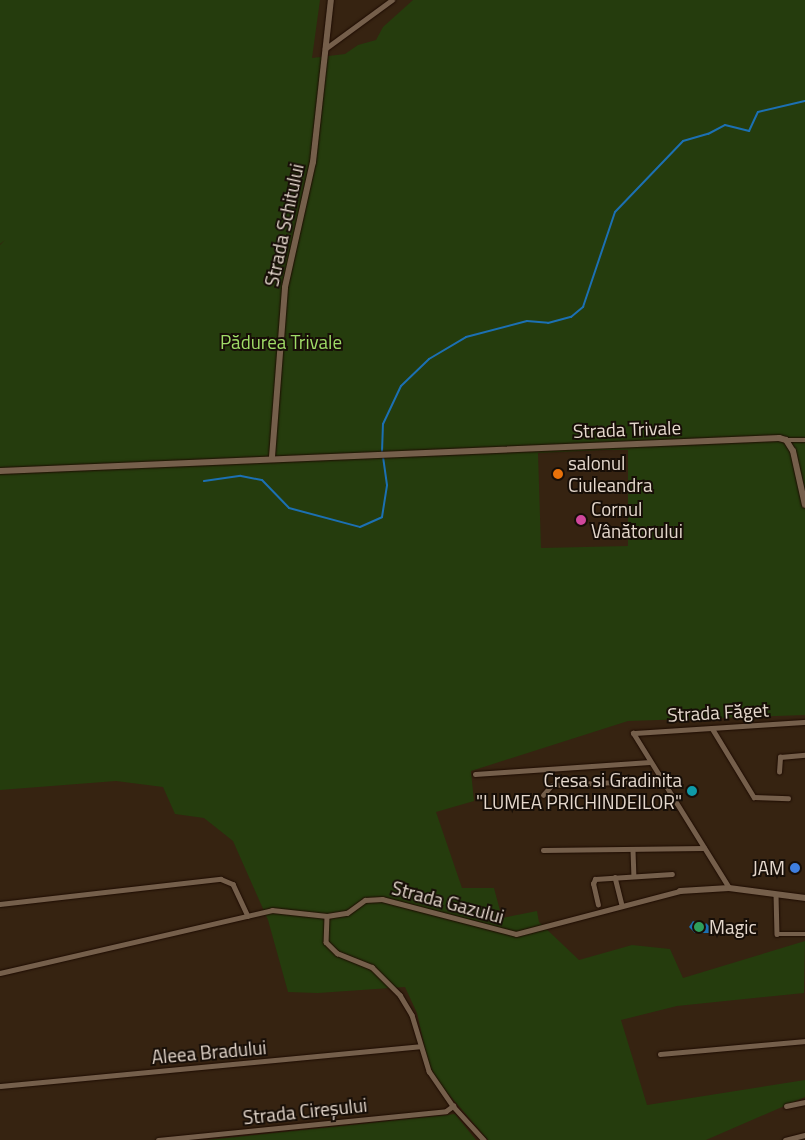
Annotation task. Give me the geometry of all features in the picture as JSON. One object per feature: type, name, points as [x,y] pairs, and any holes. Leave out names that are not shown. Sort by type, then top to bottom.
[{"type":"main road","name":"Strada Schitului","points":[[272,458],[286,287],[314,162],[323,50],[331,0]]},
{"type":"main road","name":"Strada Trivale","points":[[0,471],[272,458],[786,440]]},
{"type":"main road","points":[[786,440],[793,451],[805,505]]},
{"type":"main road","points":[[680,891],[729,888],[805,898]]},
{"type":"street","points":[[323,50],[392,0]]},
{"type":"street","name":"Strada Trivale","points":[[786,440],[805,440]]},
{"type":"street","name":"Strada Făget","points":[[650,762],[634,732],[805,722]]},
{"type":"street","points":[[712,728],[754,797],[788,798]]},
{"type":"street","points":[[779,772],[780,757],[805,755]]},
{"type":"street","points":[[475,774],[650,762],[729,888]]},
{"type":"street","points":[[543,795],[552,785],[662,780]]},
{"type":"street","points":[[543,850],[704,848]]},
{"type":"street","points":[[633,850],[634,876]]},
{"type":"street","points":[[598,905],[594,881],[615,877],[672,874]]},
{"type":"street","points":[[615,877],[622,905]]},
{"type":"street","points":[[0,904],[221,879],[233,884],[248,916]]},
{"type":"street","name":"Strada Gazului","points":[[327,916],[347,913],[365,900],[382,899],[516,934],[680,891]]},
{"type":"street","points":[[776,894],[777,934],[805,934]]},
{"type":"street","points":[[0,973],[248,916],[282,910],[327,916],[326,942],[337,953],[372,967],[400,995],[412,1015],[429,1071],[453,1106],[484,1140]]},
{"type":"street","points":[[660,1054],[805,1041]]},
{"type":"street","name":"Aleea Bradului","points":[[0,1086],[420,1046]]},
{"type":"street","points":[[786,1106],[805,1102]]},
{"type":"street","name":"Strada Cireșului","points":[[158,1140],[436,1112],[453,1106]]},
{"type":"street","points":[[785,1140],[805,1135]]},
{"type":"green space","name":"Pădurea Trivale","points":[[0,0],[320,0],[312,58],[345,54],[358,45],[376,40],[383,27],[413,0],[805,0],[805,715],[628,721],[471,771],[474,801],[436,812],[462,888],[494,888],[502,918],[537,911],[539,922],[579,960],[632,945],[670,949],[683,978],[805,941],[804,993],[677,1006],[621,1020],[647,1105],[805,1080],[805,1097],[706,1140],[488,1140],[438,1082],[428,1062],[417,1013],[405,987],[318,993],[288,992],[268,920],[233,841],[204,818],[175,814],[163,787],[116,781],[0,790],[0,245],[5,240],[0,244]],"holes":[[[628,450],[628,546],[541,548],[538,453]]]},
{"type":"green space","points":[[455,1114],[476,1140],[207,1140]]},
{"type":"water","name":"Magic","points":[[693,921],[704,926],[706,923],[712,929],[712,933],[695,933],[689,927]]},
{"type":"waterway","points":[[382,452],[383,424],[401,386],[429,359],[466,337],[527,321],[548,323],[571,317],[583,307],[615,212],[683,141],[708,134],[725,125],[749,131],[758,112],[805,101]]},
{"type":"waterway","points":[[204,481],[241,476],[262,480],[289,508],[360,527],[382,517],[387,485],[383,457]]},
{"type":"place","name":"salonul Ciuleandra","points":[[558,474]]},
{"type":"place","name":"Cornul Vânătorului","points":[[581,520]]},
{"type":"place","name":"Cresa si Gradinita \"LUMEA PRICHINDEILOR\"","points":[[692,791]]},
{"type":"place","name":"JAM","points":[[795,868]]},
{"type":"place","name":"Magic","points":[[699,927]]}]
